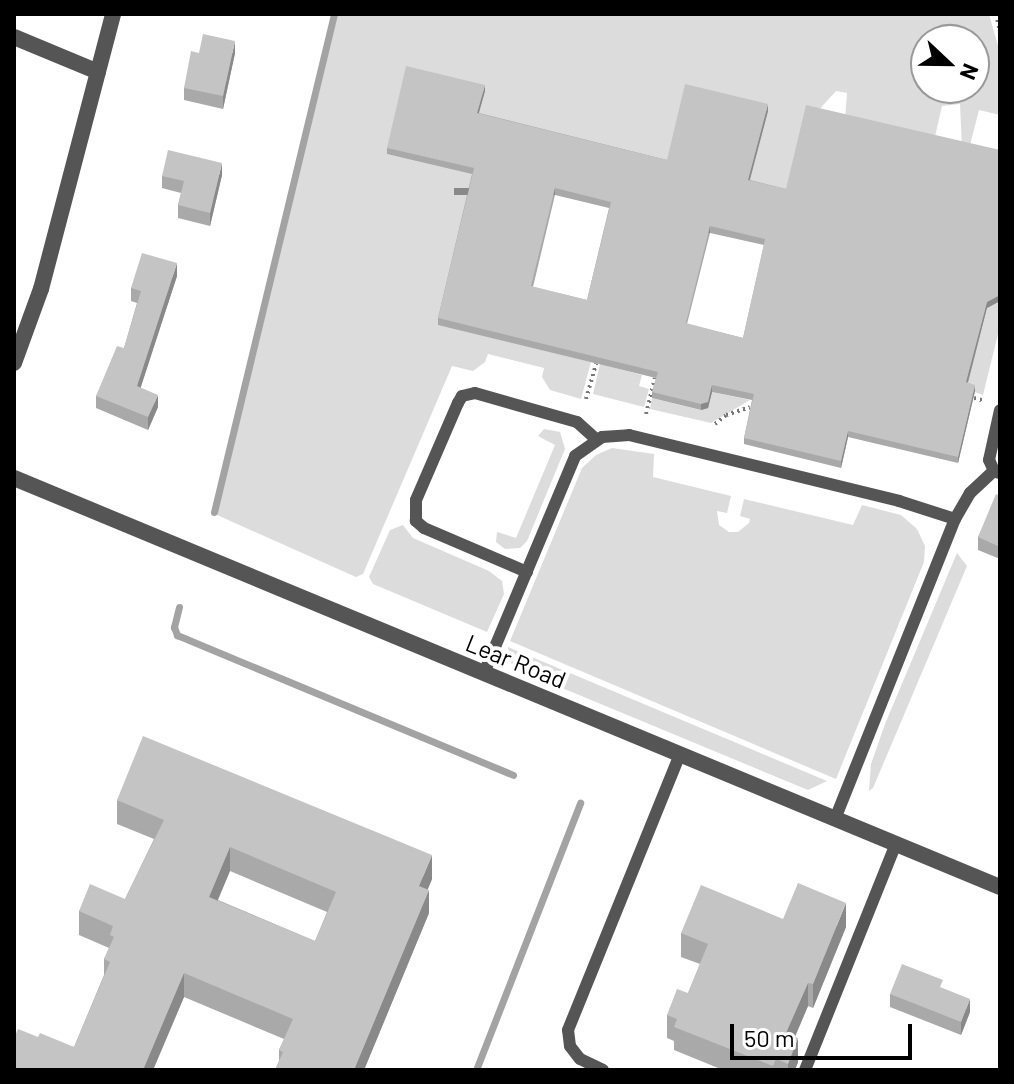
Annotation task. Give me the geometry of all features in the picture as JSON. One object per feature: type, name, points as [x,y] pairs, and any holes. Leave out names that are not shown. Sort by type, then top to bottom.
[{"type":"street","points":[[14,363],[41,289],[113,14]]},
{"type":"street","points":[[14,37],[98,72]]},
{"type":"street","name":"Lear Road","points":[[14,478],[1000,887]]},
{"type":"lane","points":[[527,572],[424,528],[416,521],[416,500],[458,403],[462,396],[475,393],[577,422],[596,439]]},
{"type":"lane","points":[[835,819],[955,519],[970,493],[997,472],[989,460],[1000,410]]},
{"type":"lane","points":[[484,673],[575,456],[596,439],[629,435],[899,501],[955,519]]},
{"type":"lane","points":[[603,1070],[580,1059],[570,1046],[568,1030],[680,754]]},
{"type":"lane","points":[[805,1070],[896,844]]},
{"type":"path","points":[[996,14],[1000,32]]},
{"type":"path","points":[[586,399],[596,363]]},
{"type":"path","points":[[646,414],[655,378]]},
{"type":"path","points":[[974,398],[985,401]]},
{"type":"path","points":[[715,424],[732,412],[750,407]]},
{"type":"shaded area","points":[[338,14],[989,14],[1000,53],[1000,115],[979,110],[969,149],[962,148],[960,104],[942,106],[934,141],[845,120],[847,93],[836,91],[816,113],[784,203],[748,186],[768,110],[689,162],[387,154],[474,172],[438,324],[591,362],[581,399],[550,390],[542,377],[544,368],[488,354],[485,362],[473,371],[452,366],[363,574],[356,577],[217,515]]},
{"type":"shaded area","points":[[993,286],[1000,290],[1000,326],[983,395],[966,389]]},
{"type":"shaded area","points":[[600,364],[642,375],[639,386],[649,389],[644,407],[593,394]]},
{"type":"shaded area","points":[[712,392],[750,400],[711,423],[650,409],[652,398],[700,410]]},
{"type":"shaded area","points":[[544,429],[560,432],[565,449],[527,541],[520,548],[505,549],[496,542],[497,532],[516,538],[555,445],[538,436]]},
{"type":"shaded area","points":[[612,448],[654,454],[653,477],[731,496],[727,513],[717,511],[719,525],[729,532],[738,532],[749,523],[750,519],[740,516],[744,499],[853,525],[862,505],[901,515],[917,529],[925,546],[924,562],[836,779],[510,641],[582,468],[596,455]]},
{"type":"shaded area","points":[[403,525],[413,538],[489,571],[502,581],[504,594],[487,632],[373,584],[369,577],[390,530]]},
{"type":"shaded area","points":[[957,553],[967,566],[873,788],[869,791],[871,764],[885,724]]},
{"type":"shaded area","points":[[508,647],[827,781],[808,790],[514,668]]},
{"type":"building","points":[[203,34],[235,41],[223,96],[184,88],[191,51],[199,53]]},
{"type":"building","points":[[406,66],[485,85],[477,113],[667,160],[685,84],[768,104],[748,180],[786,189],[806,105],[1000,150],[1000,295],[987,302],[966,382],[975,385],[958,457],[848,431],[841,461],[744,438],[754,394],[712,385],[708,402],[701,404],[652,392],[658,372],[438,318],[474,168],[387,148]],"holes":[[[555,188],[611,202],[587,300],[531,286]],[[710,226],[765,239],[743,338],[686,323]]]},
{"type":"building","points":[[168,150],[222,163],[210,213],[178,205],[184,181],[162,176]]},
{"type":"building","points":[[142,253],[177,263],[137,386],[158,395],[148,417],[96,396],[117,346],[124,348],[141,291],[131,288]]},
{"type":"building","points":[[996,494],[1000,496],[1000,547],[978,537]]},
{"type":"building","points":[[143,736],[432,855],[419,886],[429,890],[354,1070],[275,1070],[283,1052],[279,1050],[293,1019],[184,973],[143,1070],[14,1070],[14,1038],[18,1029],[38,1037],[40,1033],[74,1047],[110,962],[104,959],[114,937],[110,935],[113,926],[79,911],[90,884],[125,899],[164,820],[117,800]],"holes":[[[230,847],[336,892],[315,941],[209,897]]]},
{"type":"building","points":[[798,883],[846,903],[813,984],[808,983],[786,1033],[798,1038],[788,1064],[776,1059],[773,1066],[674,1027],[677,1019],[667,1015],[677,989],[688,993],[708,944],[681,933],[701,885],[783,919]]},
{"type":"building","points":[[902,964],[943,980],[940,987],[970,999],[961,1022],[890,994]]},
{"type":"waterway","points":[[214,512],[334,14]]},
{"type":"waterway","points":[[179,607],[174,627],[177,635],[513,775]]},
{"type":"waterway","points":[[476,1070],[580,803]]}]
